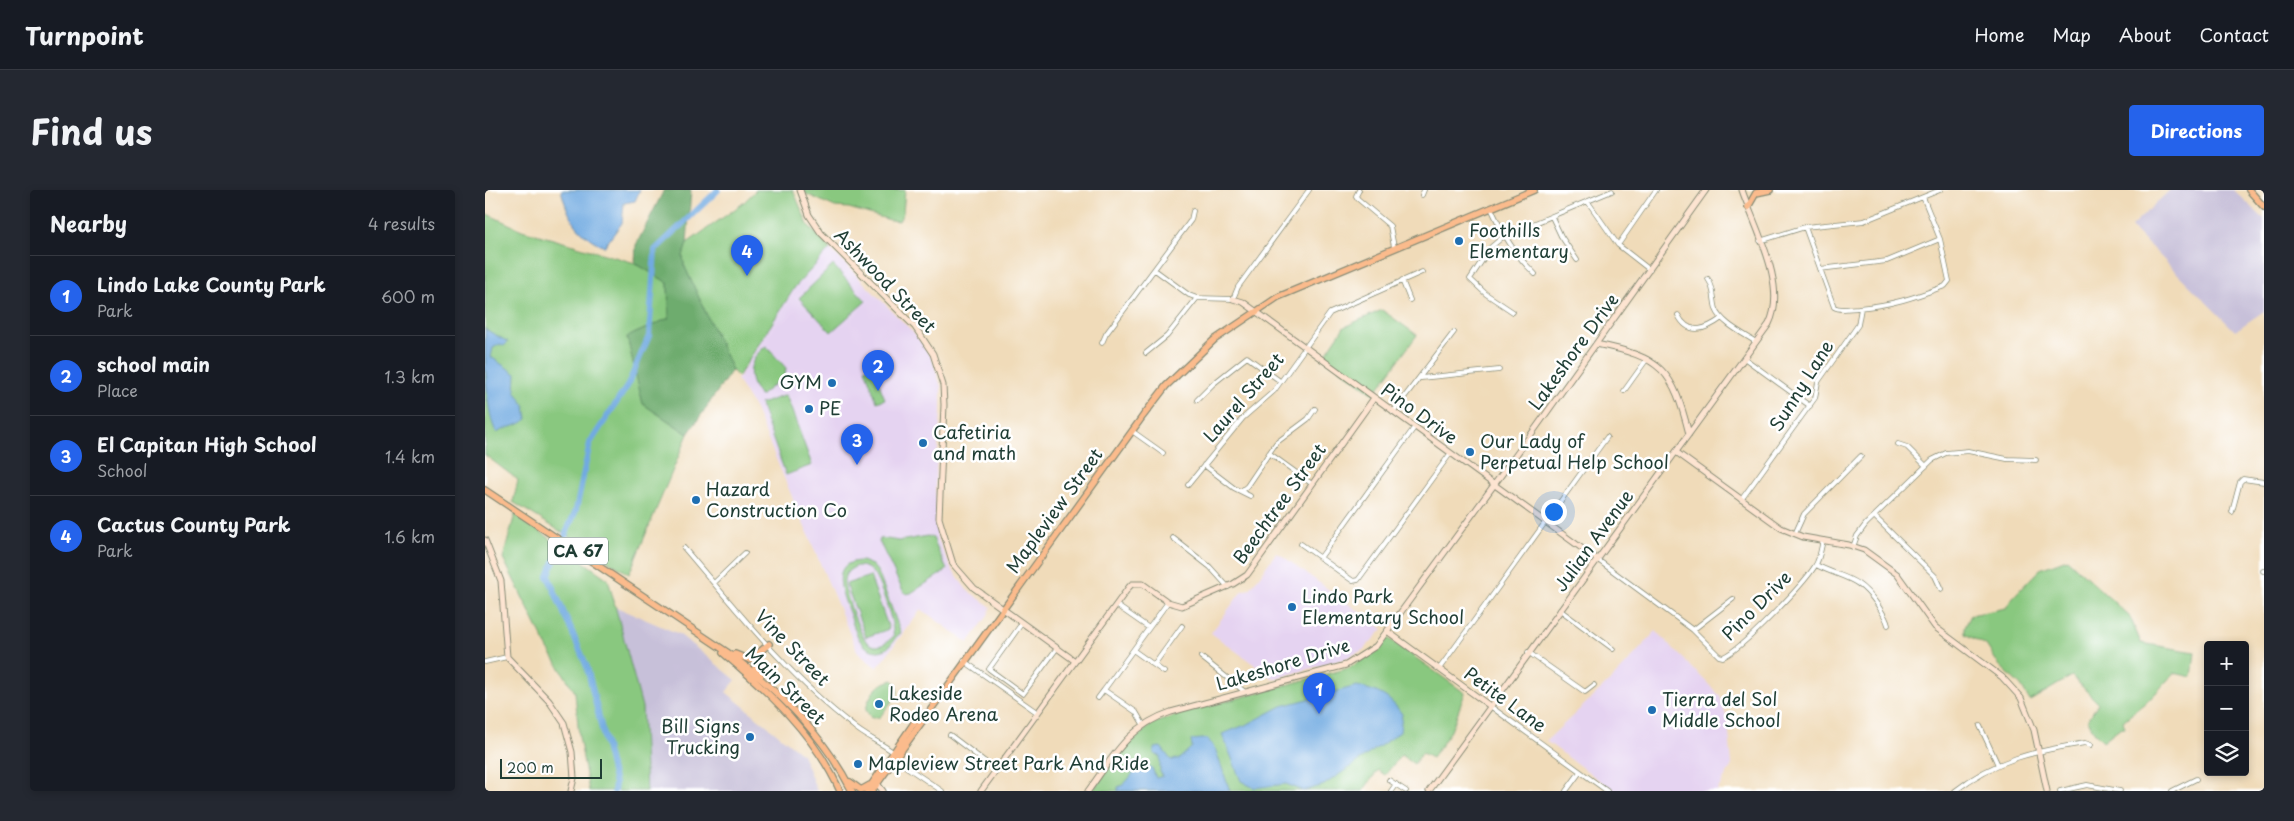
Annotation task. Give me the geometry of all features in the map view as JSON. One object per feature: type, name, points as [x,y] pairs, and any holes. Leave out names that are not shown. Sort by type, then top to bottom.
[{"type":"main road","name":"Mapleview Street","points":[[871,791],[874,782],[896,760],[921,724],[925,715],[1132,430],[1166,386],[1221,335],[1254,311],[1316,279],[1534,190]]},
{"type":"main road","points":[[1748,207],[1755,194],[1770,190]]},
{"type":"main road","points":[[2249,190],[2264,207]]},
{"type":"main road","name":"Main Street","points":[[485,490],[735,657],[769,686],[818,738],[845,777],[852,791]]},
{"type":"main road","points":[[704,637],[747,660],[759,654],[769,644]]},
{"type":"main road","name":"Main Street","points":[[704,637],[751,677],[785,710],[814,746],[840,791]]},
{"type":"main road","points":[[759,654],[755,667],[769,686]]},
{"type":"main road","name":"Mapleview Street","points":[[867,791],[916,720],[925,715]]},
{"type":"main road","points":[[845,777],[861,790],[874,782]]},
{"type":"street","name":"Ashwood Street","points":[[800,190],[809,215],[821,233],[915,327],[933,354],[943,384],[944,405],[939,480],[941,529],[949,555],[960,574],[974,588],[1075,661]]},
{"type":"street","points":[[1233,299],[1239,287],[1309,190]]},
{"type":"street","points":[[1359,190],[1356,196],[1390,226],[1394,248]]},
{"type":"street","points":[[1422,195],[1423,190]]},
{"type":"street","points":[[1618,245],[1656,190]]},
{"type":"street","name":"Lakeshore Drive","points":[[1088,791],[1120,746],[1143,724],[1161,716],[1346,665],[1370,651],[1387,631],[1494,485],[1706,190]]},
{"type":"street","name":"Julian Avenue","points":[[1429,791],[1771,320],[1776,300],[1774,279],[1742,190]]},
{"type":"street","points":[[1760,241],[1805,227],[1860,222],[1940,190]]},
{"type":"street","points":[[1513,312],[1486,294],[1470,279],[1491,247],[1504,236],[1612,191]]},
{"type":"street","points":[[1805,227],[1835,308],[1861,308],[1905,301],[1945,286],[1948,282],[1940,239],[1923,197]]},
{"type":"street","points":[[1588,202],[1618,245],[1650,270]]},
{"type":"street","points":[[1491,207],[1515,255],[1535,274]]},
{"type":"street","points":[[1102,343],[1106,334],[1191,220],[1193,211]]},
{"type":"street","points":[[1552,217],[1561,236],[1577,260]]},
{"type":"street","points":[[1820,269],[1887,261],[1940,239]]},
{"type":"street","name":"Pino Drive","points":[[1155,270],[1189,295],[1197,298],[1233,299],[1254,311],[1693,630],[1719,656],[1726,656],[1772,615],[1816,565],[1823,540]]},
{"type":"street","name":"Laurel Street","points":[[1188,485],[1243,418],[1274,390],[1325,319],[1338,308],[1422,272]]},
{"type":"street","points":[[1708,279],[1713,286],[1717,310],[1722,318],[1756,342]]},
{"type":"street","points":[[1403,280],[1410,300]]},
{"type":"street","points":[[1146,353],[1167,336],[1197,298]]},
{"type":"street","name":"Sunny Lane","points":[[1741,500],[1810,406],[1816,396],[1819,380],[1858,326],[1861,308]]},
{"type":"street","points":[[1321,314],[1325,319]]},
{"type":"street","points":[[1678,315],[1681,322],[1694,328],[1709,327],[1722,318]]},
{"type":"street","points":[[1393,412],[1421,378],[1454,332]]},
{"type":"street","points":[[1596,344],[1628,350],[1647,358],[1659,368],[1673,384],[1689,434]]},
{"type":"street","points":[[1197,400],[1213,384],[1247,357],[1280,381]]},
{"type":"street","points":[[1624,391],[1647,358]]},
{"type":"street","points":[[1744,358],[1810,406]]},
{"type":"street","points":[[1421,378],[1499,370]]},
{"type":"street","name":"Beechtree Street","points":[[1168,602],[1182,606],[1228,588],[1248,573],[1374,398]]},
{"type":"street","points":[[1241,490],[1247,486],[1283,436],[1308,418],[1315,409]]},
{"type":"street","points":[[1320,558],[1414,428]]},
{"type":"street","points":[[1132,430],[1163,453]]},
{"type":"street","points":[[1439,669],[1607,437]]},
{"type":"street","points":[[1897,444],[1907,447],[1926,466]]},
{"type":"street","points":[[1853,547],[1860,529],[1938,456],[1957,451],[2007,459],[2036,460]]},
{"type":"street","points":[[1676,452],[1774,524],[1795,534],[1864,550],[1897,574],[1941,632],[2002,677],[2021,698],[2029,714],[2039,750],[2047,791]]},
{"type":"street","points":[[1269,453],[1312,484]]},
{"type":"street","points":[[1301,544],[1355,581],[1363,574],[1450,454]]},
{"type":"street","points":[[1795,534],[1804,514],[1861,456]]},
{"type":"street","points":[[1203,465],[1234,488],[1250,496]]},
{"type":"street","points":[[2232,512],[2240,482],[2243,479],[2264,482]]},
{"type":"street","points":[[1875,517],[1935,576],[1941,589]]},
{"type":"street","points":[[1173,538],[1210,567],[1228,588]]},
{"type":"street","points":[[485,540],[501,581],[507,657],[549,701],[564,723],[573,752],[574,778],[571,791]]},
{"type":"street","name":"Vine Street","points":[[684,548],[769,644],[827,704],[853,726],[893,752]]},
{"type":"street","points":[[714,583],[745,553]]},
{"type":"street","points":[[1816,565],[1854,580],[1867,590],[1887,618],[1887,625]]},
{"type":"street","points":[[981,791],[1129,587],[1136,583],[1143,584],[1168,602],[1098,698]]},
{"type":"street","points":[[1693,630],[1733,599]]},
{"type":"street","points":[[1115,605],[1149,628]]},
{"type":"street","points":[[1560,610],[1613,648]]},
{"type":"street","points":[[1022,623],[989,669],[1023,694],[1057,648]]},
{"type":"street","points":[[1154,666],[1182,626]]},
{"type":"street","name":"Petite Lane","points":[[1387,631],[1607,791]]},
{"type":"street","points":[[1133,650],[1163,672]]},
{"type":"street","points":[[1529,652],[1585,692],[1595,685]]},
{"type":"street","points":[[485,662],[507,657]]},
{"type":"street","points":[[1201,657],[1245,692]]},
{"type":"street","points":[[964,661],[1038,713]]},
{"type":"street","points":[[1104,690],[1135,712],[1143,724]]},
{"type":"street","points":[[1980,726],[1998,765]]},
{"type":"street","points":[[950,735],[996,770]]},
{"type":"street","points":[[1955,791],[1998,765],[2023,754],[2085,742],[2091,745]]},
{"type":"street","points":[[896,760],[942,791]]},
{"type":"street","points":[[1567,791],[1581,772]]},
{"type":"street","points":[[2172,791],[2196,779]]},
{"type":"street","points":[[1389,780],[1406,791]]},
{"type":"street","points":[[874,782],[883,791]]},
{"type":"street","points":[[1391,791],[1396,784]]},
{"type":"street","points":[[2060,791],[2087,786],[2120,791]]},
{"type":"shaded area","points":[[2170,190],[2234,190],[2264,219],[2264,311],[2235,331],[2131,227]]},
{"type":"shaded area","points":[[830,249],[915,334],[932,358],[941,387],[941,413],[935,482],[937,537],[951,568],[967,590],[991,607],[987,617],[968,643],[921,609],[877,668],[858,653],[755,409],[737,380],[795,287]]},
{"type":"shaded area","name":"Lindo Park Elementary School","points":[[1276,553],[1383,629],[1363,650],[1344,659],[1274,679],[1211,633],[1242,591],[1250,589]]},
{"type":"shaded area","points":[[614,606],[679,634],[736,680],[726,692],[802,754],[817,791],[646,791],[642,707]]},
{"type":"shaded area","name":"Tierra del Sol Middle School","points":[[1656,631],[1720,696],[1728,723],[1732,765],[1717,791],[1614,791],[1546,741],[1619,672]]},
{"type":"green space","points":[[664,190],[691,190],[687,243],[683,256],[684,265],[732,370],[688,434],[643,404],[627,337],[669,318],[668,283],[635,263],[636,245]]},
{"type":"green space","points":[[756,190],[793,190],[808,225],[830,249],[795,287],[738,377],[732,370],[684,265],[683,255],[687,243],[742,204]]},
{"type":"green space","points":[[803,190],[905,190],[903,213],[899,221],[890,220],[849,208],[835,207],[804,193]]},
{"type":"green space","points":[[485,213],[522,230],[635,263],[668,283],[669,318],[627,337],[643,404],[688,434],[629,574],[513,502],[518,480],[485,455]]},
{"type":"green space","points":[[833,265],[866,301],[831,332],[799,298]]},
{"type":"green space","points":[[1382,310],[1417,335],[1374,394],[1324,357],[1344,327]]},
{"type":"green space","points":[[766,346],[786,368],[785,375],[760,396],[752,383],[751,370],[755,357]]},
{"type":"green space","points":[[872,366],[885,399],[877,402],[865,369]]},
{"type":"green space","points":[[786,395],[812,465],[786,475],[760,404]]},
{"type":"green space","points":[[515,514],[608,579],[642,707],[646,791],[589,791],[579,736],[575,692],[548,649],[503,558]]},
{"type":"green space","points":[[928,536],[933,538],[947,570],[911,593],[906,594],[879,541],[881,538],[899,541]]},
{"type":"green space","points":[[2067,559],[2130,617],[2141,643],[2195,652],[2192,677],[2174,673],[2152,697],[2123,721],[2125,728],[2121,727],[2103,741],[2094,732],[2088,720],[2098,703],[2072,676],[2030,701],[2021,686],[1999,665],[1986,645],[1965,634],[1965,627],[1971,615],[2006,608],[2013,597],[2040,569]]},
{"type":"green space","points":[[862,561],[872,565],[878,572],[901,633],[883,650],[869,649],[860,640],[855,630],[841,590],[840,581],[844,567],[851,563]],"holes":[[[857,566],[871,571],[882,592],[893,632],[893,637],[883,645],[877,646],[868,643],[849,603],[844,585],[845,575]]]},
{"type":"green space","points":[[870,576],[889,629],[866,637],[846,584]]},
{"type":"green space","points":[[1388,638],[1465,693],[1451,731],[1432,758],[1422,753],[1414,764],[1401,755],[1385,775],[1378,770],[1363,791],[1092,791],[1123,750],[1152,724],[1183,713],[1349,668],[1374,653]]},
{"type":"green space","name":"Lakeside Rodeo Arena","points":[[893,680],[896,683],[898,693],[880,717],[871,718],[866,710],[871,695],[882,684]]},
{"type":"water","points":[[561,190],[640,190],[635,201],[624,203],[622,223],[604,247],[587,236],[575,224],[567,209]]},
{"type":"water","points":[[485,329],[508,342],[504,346],[500,344],[493,348],[491,357],[516,374],[515,391],[525,406],[527,419],[520,424],[497,433],[493,425],[488,399]]},
{"type":"water","points":[[1357,686],[1377,692],[1392,702],[1402,714],[1400,732],[1324,785],[1304,791],[1286,784],[1254,788],[1241,781],[1222,734],[1248,724],[1282,706]]},
{"type":"water","points":[[1208,739],[1216,751],[1230,791],[1118,791],[1118,787],[1125,783],[1142,764],[1152,768],[1156,778],[1163,776],[1160,772],[1160,756],[1154,754],[1154,748],[1161,747],[1171,760],[1179,759],[1192,747],[1191,740]]},
{"type":"waterway","points":[[614,791],[615,784],[587,667],[548,576],[576,510],[590,443],[628,385],[649,336],[655,250],[718,190]]},
{"type":"place","name":"Foothills Elementary","points":[[1459,241]]},
{"type":"place","name":"Cactus County Park","points":[[747,276]]},
{"type":"place","name":"GYM","points":[[832,383]]},
{"type":"place","name":"school main","points":[[878,391]]},
{"type":"place","name":"PE","points":[[809,409]]},
{"type":"place","name":"Cafetiria and math","points":[[923,443]]},
{"type":"place","name":"Our Lady of Perpetual Help School","points":[[1470,452]]},
{"type":"place","name":"El Capitan High School","points":[[857,465]]},
{"type":"place","name":"Hazard Construction Co","points":[[696,500]]},
{"type":"place","name":"Lindo Park Elementary School","points":[[1292,607]]},
{"type":"place","name":"Lakeside Rodeo Arena","points":[[879,704]]},
{"type":"place","name":"Tierra del Sol Middle School","points":[[1652,710]]},
{"type":"place","name":"Lindo Lake County Park","points":[[1319,714]]},
{"type":"place","name":"Bill Signs Trucking","points":[[750,737]]},
{"type":"place","name":"Mapleview Street Park And Ride","points":[[858,764]]}]
